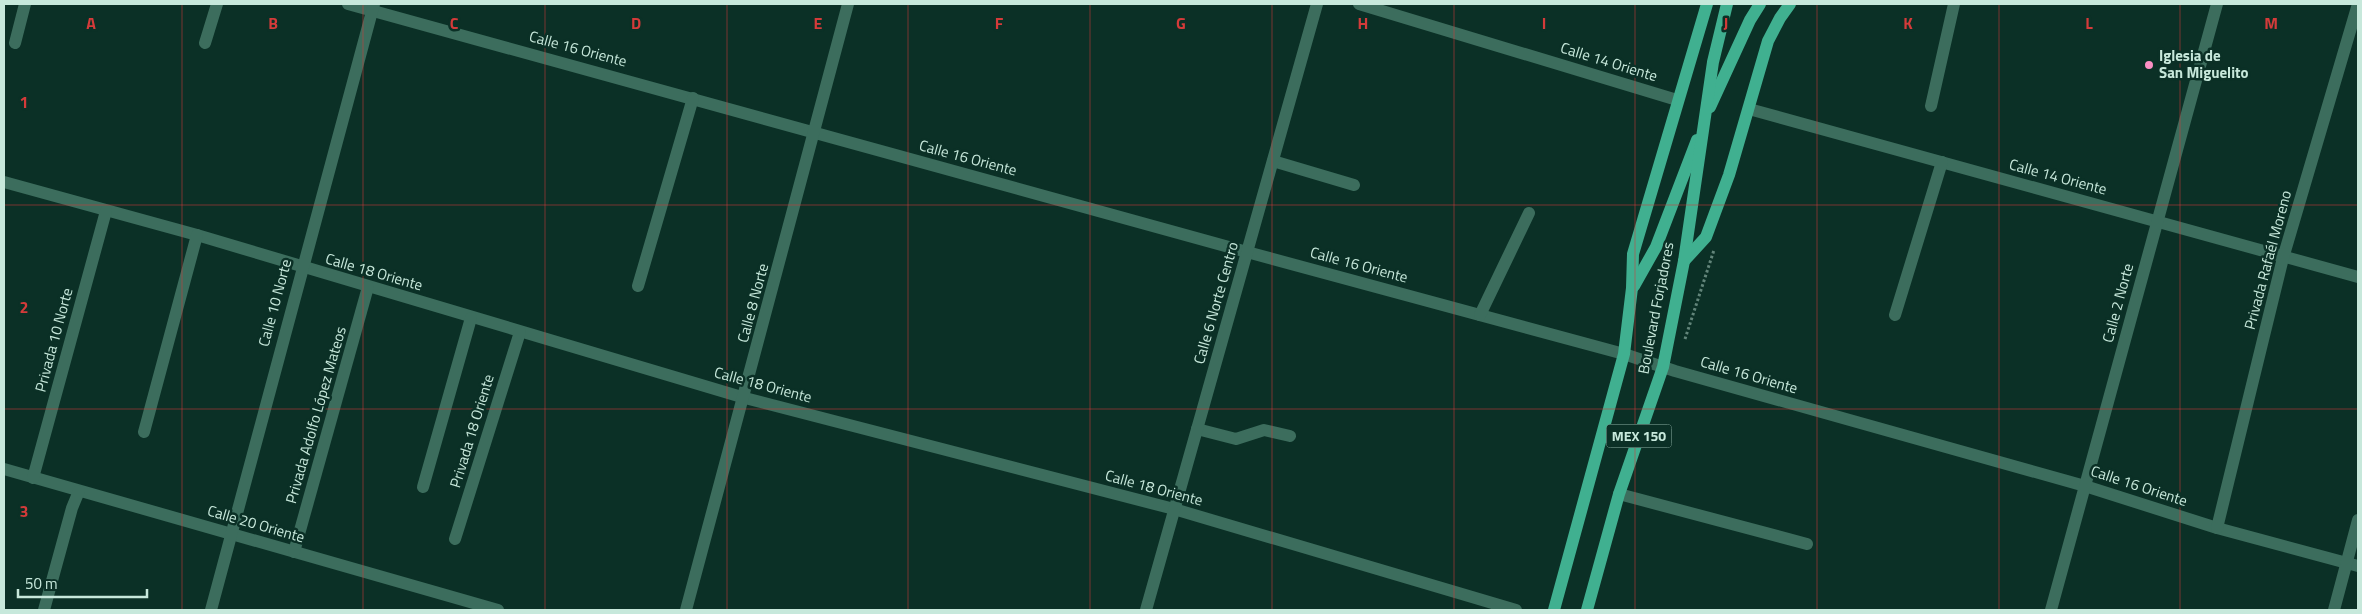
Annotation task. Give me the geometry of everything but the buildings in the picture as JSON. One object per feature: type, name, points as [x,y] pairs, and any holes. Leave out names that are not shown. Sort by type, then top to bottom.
[{"type":"main road","name":"Boulevard Forjadores","points":[[1554,610],[1624,354],[1632,288],[1633,254],[1677,100],[1707,4]]},
{"type":"main road","name":"Boulevard Forjadores","points":[[1587,610],[1619,494],[1664,367],[1684,260],[1713,62],[1727,4]]},
{"type":"main road","name":"MEX 150","points":[[1632,288],[1656,247],[1705,118],[1750,20],[1760,4]]},
{"type":"main road","points":[[1684,260],[1706,237],[1729,175],[1768,41],[1790,4]]},
{"type":"street","points":[[15,43],[25,4]]},
{"type":"street","points":[[205,42],[217,4]]},
{"type":"street","name":"Calle 16 Oriente","points":[[348,4],[373,7],[814,133],[1624,354],[2085,486],[2217,528],[2352,565]]},
{"type":"street","name":"Calle 8 Norte","points":[[686,610],[848,4]]},
{"type":"street","name":"Calle 6 Norte Centro","points":[[1146,610],[1317,4]]},
{"type":"street","name":"Calle 14 Oriente","points":[[1359,4],[1677,100]]},
{"type":"street","points":[[1931,106],[1954,4]]},
{"type":"street","name":"Calle 2 Norte","points":[[2051,610],[2217,4]]},
{"type":"street","name":"Privada Rafaél Moreno","points":[[2217,528],[2284,258],[2358,4]]},
{"type":"street","name":"Calle 10 Norte","points":[[210,610],[373,7]]},
{"type":"street","points":[[638,286],[693,98]]},
{"type":"street","name":"Calle 14 Oriente","points":[[1749,109],[2358,277]]},
{"type":"street","points":[[1273,161],[1354,185]]},
{"type":"street","points":[[1895,315],[1942,162]]},
{"type":"street","name":"Calle 18 Oriente","points":[[4,182],[197,236],[744,398],[1174,509],[1516,610]]},
{"type":"street","name":"Privada 10 Norte","points":[[33,478],[106,211]]},
{"type":"street","points":[[1480,315],[1529,213]]},
{"type":"street","points":[[144,432],[197,236]]},
{"type":"street","name":"Privada Adolfo López Mateos","points":[[294,552],[368,287]]},
{"type":"street","name":"Privada 18 Oriente","points":[[423,487],[471,318]]},
{"type":"street","name":"Privada 18 Oriente","points":[[456,539],[520,332]]},
{"type":"street","points":[[1197,429],[1236,439],[1264,430],[1290,436]]},
{"type":"street","name":"Calle 20 Oriente","points":[[4,469],[498,610]]},
{"type":"street","points":[[44,610],[72,508],[79,491]]},
{"type":"street","points":[[1619,494],[1807,544]]},
{"type":"street","points":[[2334,610],[2352,565],[2358,520]]},
{"type":"path","points":[[1683,344],[1716,245]]},
{"type":"place","name":"Iglesia de San Miguelito","points":[[2149,65]]}]
